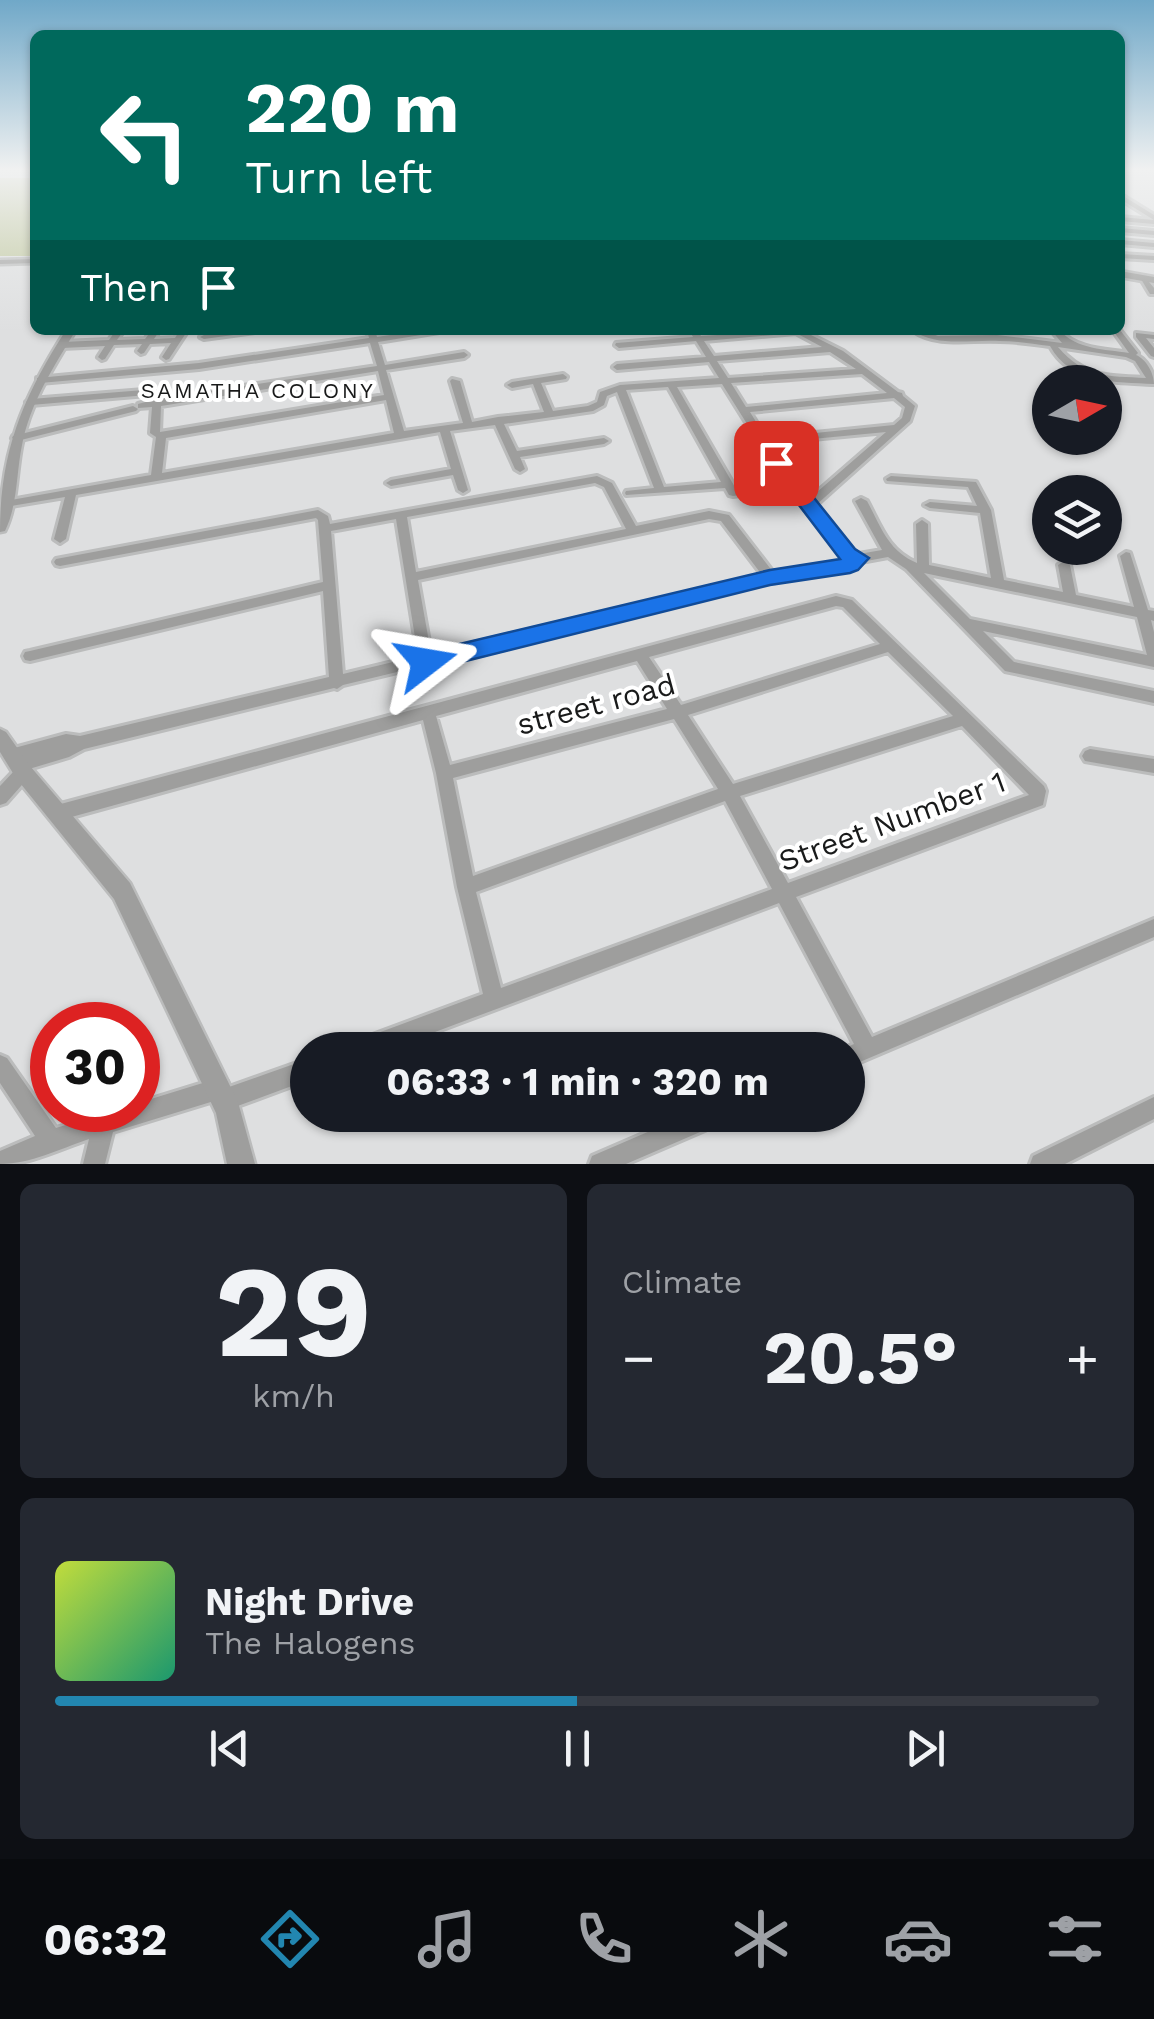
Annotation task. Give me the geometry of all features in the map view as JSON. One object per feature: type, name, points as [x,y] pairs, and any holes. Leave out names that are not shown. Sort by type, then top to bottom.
[{"type":"street","points":[[1125,230],[1154,233]]},
{"type":"street","points":[[1125,242],[1154,245]]},
{"type":"street","points":[[1125,256],[1154,258]]},
{"type":"street","points":[[0,262],[30,261]]},
{"type":"street","points":[[1125,271],[1151,277],[1153,292]]},
{"type":"street","points":[[1125,332],[1154,337]]},
{"type":"street","points":[[0,528],[18,438],[40,380],[68,335]]},
{"type":"street","points":[[102,357],[117,335]]},
{"type":"street","points":[[141,352],[152,335]]},
{"type":"street","points":[[166,357],[180,335]]},
{"type":"street","points":[[204,337],[218,335]]},
{"type":"street","points":[[40,380],[199,366],[372,335],[400,435]]},
{"type":"street","points":[[619,344],[696,335],[791,485],[848,554],[858,558]]},
{"type":"street","points":[[805,335],[865,371],[910,406],[910,413],[897,428],[808,506]]},
{"type":"street","points":[[927,335],[960,335]]},
{"type":"street","points":[[991,335],[1134,356],[1153,380]]},
{"type":"street","points":[[1040,335],[1068,366],[1084,375],[1153,380]]},
{"type":"street","points":[[1061,335],[1072,345],[1154,354]]},
{"type":"street","points":[[1120,335],[1134,353]]},
{"type":"street","points":[[1139,335],[1154,354]]},
{"type":"street","points":[[62,345],[177,340]]},
{"type":"street","points":[[617,367],[832,349]]},
{"type":"street","points":[[18,438],[158,402],[464,355]]},
{"type":"street","points":[[7,501],[468,424],[596,407],[603,394],[620,388],[865,371]]},
{"type":"street","points":[[512,385],[563,377]]},
{"type":"street","points":[[455,380],[468,424]]},
{"type":"street","points":[[536,381],[549,414]]},
{"type":"street","points":[[670,385],[733,492],[742,494],[791,485]]},
{"type":"street","points":[[620,388],[660,490]]},
{"type":"street","points":[[32,402],[144,393]]},
{"type":"street","points":[[743,410],[899,395]]},
{"type":"street","points":[[158,402],[155,432],[161,436],[389,398]]},
{"type":"street","points":[[498,420],[520,468]]},
{"type":"street","points":[[444,428],[463,490]]},
{"type":"street","points":[[762,441],[897,428]]},
{"type":"street","points":[[156,478],[161,436]]},
{"type":"street","points":[[514,455],[604,440]]},
{"type":"street","points":[[391,483],[457,471]]},
{"type":"street","points":[[891,479],[968,482],[985,510],[998,582]]},
{"type":"street","points":[[324,529],[597,480],[608,484],[633,530]]},
{"type":"street","points":[[630,493],[727,484]]},
{"type":"street","points":[[60,538],[70,493]]},
{"type":"street","points":[[861,501],[890,553],[916,567],[1148,614]]},
{"type":"street","points":[[930,505],[985,510]]},
{"type":"street","points":[[60,562],[307,514],[323,516],[338,683]]},
{"type":"street","points":[[411,577],[710,515],[725,518],[770,578]]},
{"type":"street","points":[[401,516],[426,662]]},
{"type":"street","points":[[916,567],[922,524]]},
{"type":"street","points":[[14,757],[64,752],[80,743],[770,578],[845,567],[858,558],[890,553]]},
{"type":"street","points":[[968,623],[1154,659],[1148,614],[1126,556]]},
{"type":"street","points":[[1064,565],[1070,599]]},
{"type":"street","points":[[916,567],[1002,662],[1022,672],[1153,698]]},
{"type":"street","points":[[30,656],[329,585]]},
{"type":"street","name":"Street Number 1","points":[[58,813],[836,601],[846,603],[1038,791],[1037,800],[408,1032]]},
{"type":"street","name":"street road","points":[[444,774],[674,712],[890,646]]},
{"type":"street","points":[[640,654],[728,792],[867,1048],[1154,928]]},
{"type":"street","points":[[428,712],[474,884],[494,1000]]},
{"type":"street","points":[[474,884],[728,792],[964,719]]},
{"type":"street","points":[[1090,756],[1154,766]]},
{"type":"street","points":[[14,757],[122,891],[222,1095],[242,1164]]},
{"type":"street","points":[[2,791],[14,757]]},
{"type":"street","points":[[0,1066],[51,1140]]},
{"type":"street","points":[[160,1112],[290,1074]]},
{"type":"street","points":[[1042,1164],[1154,1108]]},
{"type":"street","points":[[0,1162],[51,1140],[86,1132]]},
{"type":"street","points":[[94,1164],[102,1132]]},
{"type":"street","points":[[610,1162],[676,1132]]},
{"type":"green space","points":[[0,223],[30,223],[30,256],[0,256]]},
{"type":"district","name":"SAMATHA COLONY","points":[[258,390]]},
{"type":"route","points":[[426,662],[770,578],[850,565],[858,558],[848,554],[776,463]]}]
